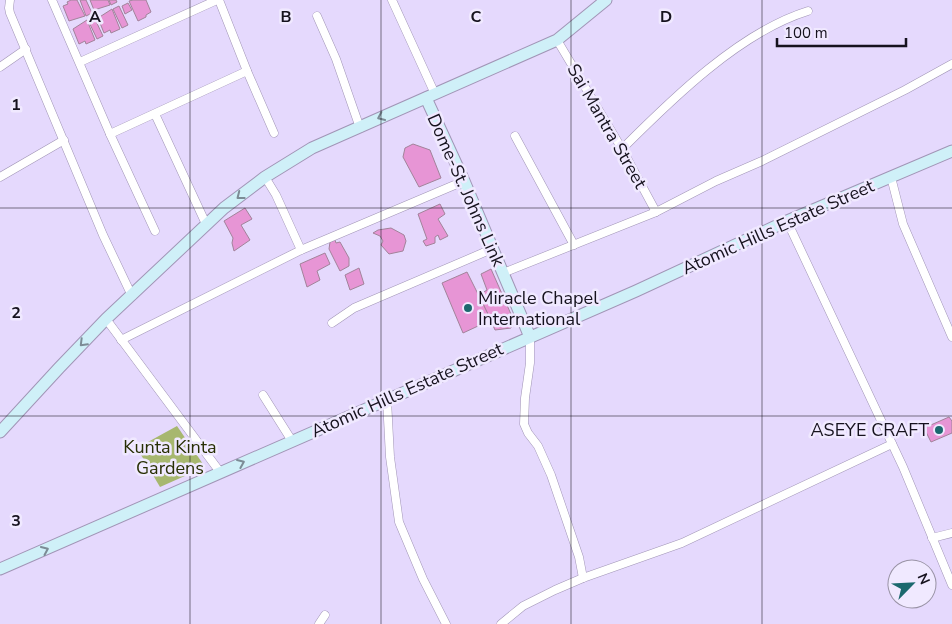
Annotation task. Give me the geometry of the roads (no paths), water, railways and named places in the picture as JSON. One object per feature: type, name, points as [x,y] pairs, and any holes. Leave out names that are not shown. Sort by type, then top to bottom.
[{"type":"main road","points":[[2,424],[106,319],[206,224],[265,177],[312,148],[557,40],[606,0]]},
{"type":"main road","name":"Dome-St. Johns Link","points":[[430,96],[492,250],[530,337]]},
{"type":"main road","name":"Atomic Hills Estate Street","points":[[0,569],[636,291],[787,221],[952,151]]},
{"type":"street","points":[[10,0],[8,8],[104,235],[132,296]]},
{"type":"street","points":[[52,0],[110,134],[155,231]]},
{"type":"street","points":[[80,62],[218,0],[274,133]]},
{"type":"street","points":[[392,0],[430,96]]},
{"type":"street","points":[[622,149],[678,95],[722,59],[770,26],[808,12]]},
{"type":"street","points":[[317,16],[336,59],[360,128]]},
{"type":"street","name":"Sai Mantra Street","points":[[557,40],[622,149],[656,212]]},
{"type":"street","points":[[0,67],[26,49]]},
{"type":"street","points":[[503,273],[656,212],[905,90],[952,64]]},
{"type":"street","points":[[110,134],[247,71]]},
{"type":"street","points":[[155,114],[206,224]]},
{"type":"street","points":[[516,136],[574,245]]},
{"type":"street","points":[[0,177],[64,140]]},
{"type":"street","points":[[265,177],[276,195],[301,250]]},
{"type":"street","points":[[891,177],[903,224],[952,336]]},
{"type":"street","points":[[121,340],[301,250],[464,181]]},
{"type":"street","points":[[787,221],[892,444],[952,585]]},
{"type":"street","points":[[332,323],[354,308],[492,250]]},
{"type":"street","points":[[106,319],[220,472]]},
{"type":"street","points":[[530,337],[530,363],[525,398],[524,424],[538,446],[552,475],[557,495],[579,557],[583,578]]},
{"type":"street","points":[[264,395],[292,441]]},
{"type":"street","points":[[387,400],[390,457],[399,522],[423,578],[446,624]]},
{"type":"street","points":[[501,624],[523,606],[583,578],[682,543],[892,444]]},
{"type":"street","points":[[932,538],[952,532]]},
{"type":"street","points":[[319,624],[325,615]]},
{"type":"place","name":"Miracle Chapel International","points":[[468,308]]},
{"type":"place","name":"ASEYE CRAFT","points":[[939,430]]},
{"type":"park label","name":"Kunta Kinta Gardens","points":[[170,457]]}]
